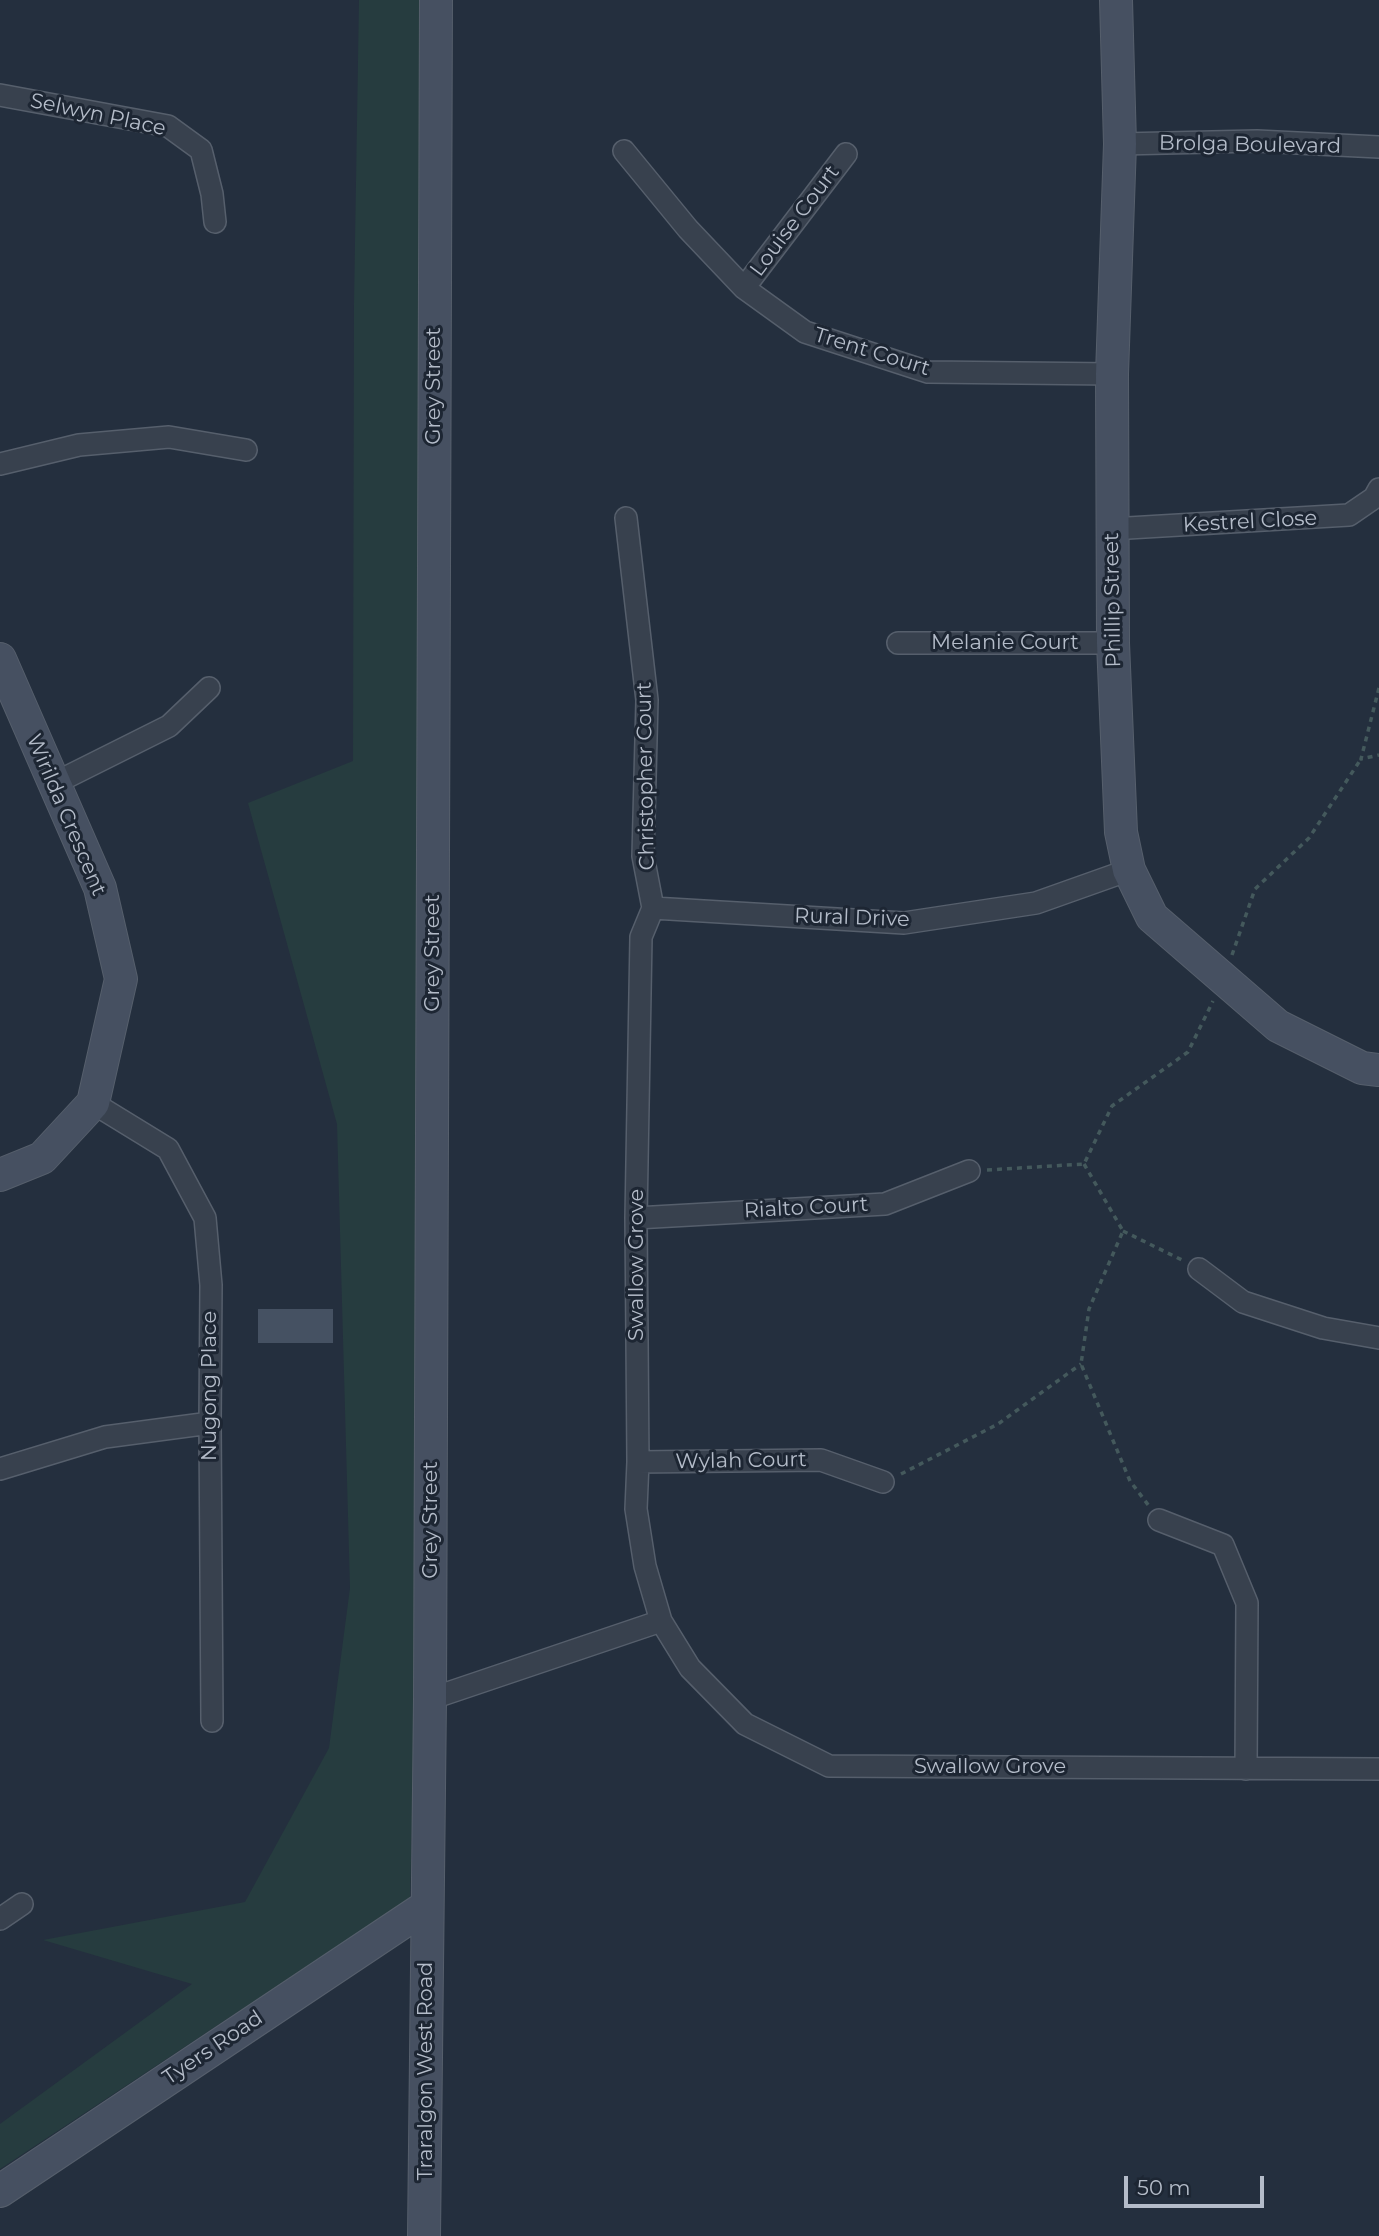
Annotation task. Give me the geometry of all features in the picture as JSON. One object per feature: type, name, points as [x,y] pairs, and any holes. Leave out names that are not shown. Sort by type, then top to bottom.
[{"type":"main road","name":"Grey Street","points":[[427,1906],[436,0]]},
{"type":"main road","name":"Phillip Street","points":[[1116,0],[1120,144],[1112,374],[1111,529],[1121,832],[1129,870],[1152,917],[1278,1026],[1362,1068],[1379,1070]]},
{"type":"main road","name":"Wirilda Crescent","points":[[0,659],[100,888],[121,979],[93,1103]]},
{"type":"main road","points":[[0,1175],[42,1158],[93,1103]]},
{"type":"main road","name":"Tyers Road","points":[[0,2191],[427,1906]]},
{"type":"main road","name":"Traralgon West Road","points":[[424,2236],[427,1906]]},
{"type":"street","name":"Selwyn Place","points":[[0,95],[168,126],[201,150],[212,194],[215,222]]},
{"type":"street","name":"Brolga Boulevard","points":[[1120,144],[1257,141],[1379,147]]},
{"type":"street","name":"Trent Court","points":[[624,151],[688,229],[744,288],[805,332],[928,372],[1112,374]]},
{"type":"street","name":"Louise Court","points":[[744,288],[846,154]]},
{"type":"street","points":[[0,464],[79,445],[169,438],[246,450]]},
{"type":"street","name":"Kestrel Close","points":[[1111,529],[1349,515],[1374,498],[1379,489]]},
{"type":"street","name":"Christopher Court","points":[[626,518],[648,700],[643,856],[653,908]]},
{"type":"street","name":"Melanie Court","points":[[898,643],[1113,643]]},
{"type":"street","points":[[53,784],[169,726],[209,688]]},
{"type":"street","name":"Rural Drive","points":[[653,908],[904,923],[1035,903],[1129,870]]},
{"type":"street","name":"Swallow Grove","points":[[653,908],[641,937],[636,1218],[636,1509],[645,1566],[661,1620],[690,1668],[745,1724],[829,1766],[1379,1769]]},
{"type":"street","name":"Nugong Place","points":[[93,1103],[168,1149],[205,1218],[211,1285],[212,1721]]},
{"type":"street","name":"Rialto Court","points":[[636,1218],[885,1204],[969,1171]]},
{"type":"street","points":[[1199,1269],[1243,1302],[1323,1328],[1379,1338]]},
{"type":"street","points":[[0,1469],[105,1437],[210,1423]]},
{"type":"street","name":"Wylah Court","points":[[638,1462],[821,1460],[883,1482]]},
{"type":"street","points":[[1159,1520],[1223,1545],[1247,1603],[1246,1769]]},
{"type":"street","points":[[430,1699],[661,1620]]},
{"type":"street","points":[[0,1919],[22,1903]]},
{"type":"path","points":[[1084,1164],[1112,1106],[1188,1052],[1223,979],[1255,889],[1309,838],[1361,759],[1379,688]]},
{"type":"path","points":[[1361,759],[1379,755]]},
{"type":"path","points":[[969,1171],[1084,1164]]},
{"type":"path","points":[[1084,1164],[1123,1231],[1199,1269]]},
{"type":"path","points":[[1123,1231],[1089,1309],[1081,1364],[1130,1481],[1159,1520]]},
{"type":"path","points":[[883,1482],[998,1424],[1081,1364]]},
{"type":"green space","points":[[359,0],[426,0],[423,1415],[410,1898],[0,2169],[0,2124],[192,1984],[43,1940],[245,1902],[329,1748],[350,1588],[337,1124],[248,803],[353,761],[354,303]]},
{"type":"building","points":[[258,1309],[333,1309],[333,1343],[258,1343]]}]
